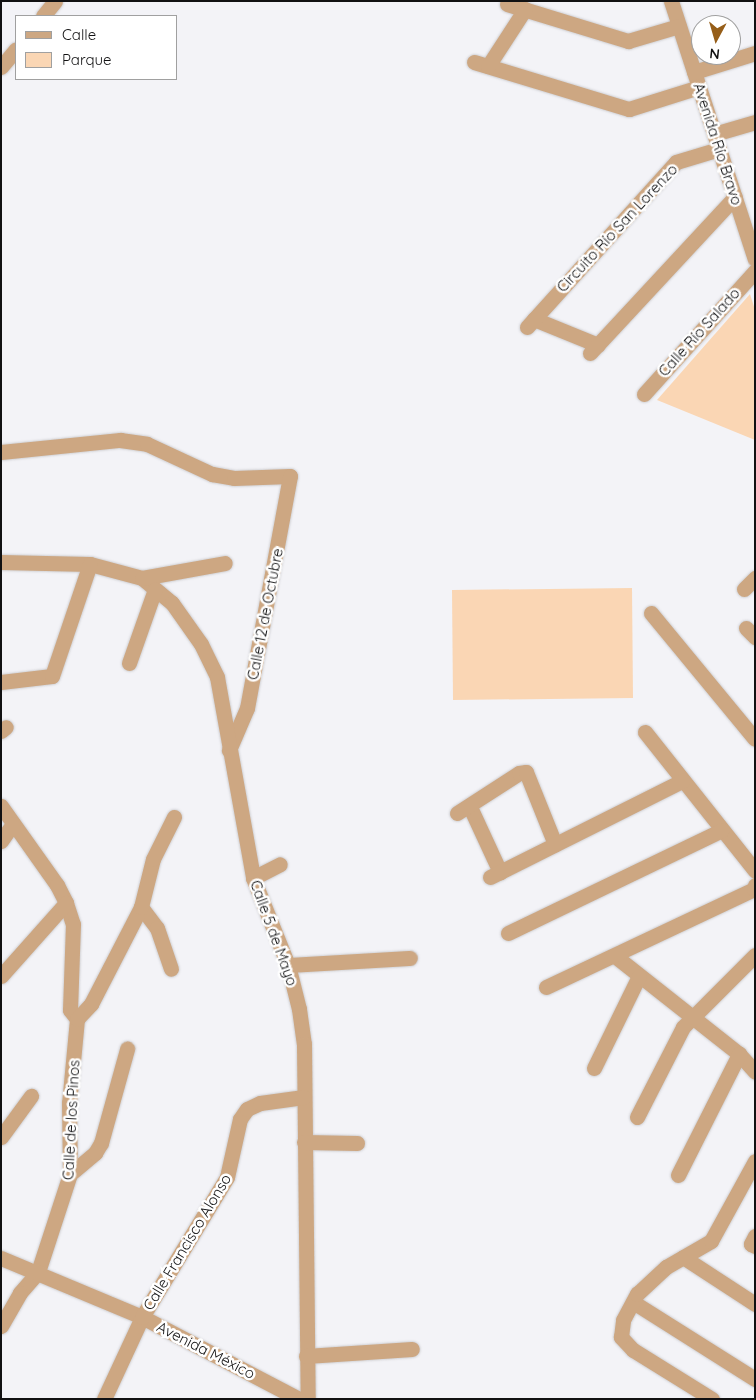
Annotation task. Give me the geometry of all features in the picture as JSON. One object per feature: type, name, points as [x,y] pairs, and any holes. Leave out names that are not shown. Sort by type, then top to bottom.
[{"type":"street","points":[[44,15],[55,1]]},
{"type":"street","name":"Avenida Río Bravo","points":[[671,1],[755,259]]},
{"type":"street","points":[[506,4],[628,41],[679,26]]},
{"type":"street","points":[[525,9],[481,64],[629,108],[699,87]]},
{"type":"street","points":[[1,67],[15,50]]},
{"type":"street","points":[[694,72],[755,53]]},
{"type":"street","name":"Circuito Río San Lorenzo","points":[[735,197],[594,349],[531,323],[676,162],[755,122]]},
{"type":"street","name":"Calle Río Salado","points":[[644,394],[755,271]]},
{"type":"street","name":"Calle 12 de Octubre","points":[[1,452],[120,440],[147,444],[212,474],[234,478],[290,476],[247,708],[229,750]]},
{"type":"street","name":"Calle 5 de Mayo","points":[[1,562],[90,564],[142,578],[172,603],[201,644],[217,676],[253,878],[288,965],[299,1009],[304,1044],[306,1356],[308,1399]]},
{"type":"street","points":[[142,578],[225,563]]},
{"type":"street","points":[[1,682],[52,676],[90,564]]},
{"type":"street","points":[[744,589],[755,578]]},
{"type":"street","points":[[129,663],[155,589]]},
{"type":"street","points":[[651,613],[755,738]]},
{"type":"street","points":[[645,732],[755,871]]},
{"type":"street","points":[[555,844],[526,772],[519,773],[464,810],[495,875],[682,780]]},
{"type":"street","name":"Calle de los Pinos","points":[[1,806],[57,885],[66,903],[72,924],[70,1010],[77,1019],[69,1104],[70,1174],[38,1272]]},
{"type":"street","points":[[77,1019],[91,1004],[141,907],[154,859],[174,816]]},
{"type":"street","points":[[1,841],[12,824]]},
{"type":"street","points":[[508,933],[722,830]]},
{"type":"street","points":[[253,878],[280,864]]},
{"type":"street","points":[[546,987],[754,889],[755,885]]},
{"type":"street","points":[[1,976],[66,903]]},
{"type":"street","points":[[141,907],[156,928],[171,969]]},
{"type":"street","points":[[637,1117],[691,1017],[755,955]]},
{"type":"street","points":[[615,956],[739,1054],[755,1072]]},
{"type":"street","points":[[288,965],[410,958]]},
{"type":"street","points":[[594,1068],[639,976]]},
{"type":"street","points":[[70,1174],[95,1153],[101,1143],[127,1049]]},
{"type":"street","points":[[678,1175],[739,1054]]},
{"type":"street","points":[[1,1137],[32,1096]]},
{"type":"street","name":"Calle Francisco Alonso","points":[[104,1399],[142,1317],[227,1177],[240,1119],[247,1109],[260,1103],[304,1097]]},
{"type":"street","points":[[304,1142],[357,1143]]},
{"type":"street","points":[[712,1399],[634,1350],[621,1338],[623,1320],[637,1294],[666,1267],[711,1241],[755,1161]]},
{"type":"street","points":[[683,1257],[755,1304]]},
{"type":"street","name":"Avenida México","points":[[1,1258],[142,1317],[299,1399]]},
{"type":"street","points":[[1,1326],[20,1293],[38,1272]]},
{"type":"street","points":[[633,1302],[755,1379]]},
{"type":"street","points":[[306,1356],[412,1350]]},
{"type":"green space","points":[[750,294],[755,310],[755,440],[657,400]]},
{"type":"green space","points":[[632,588],[633,698],[453,700],[452,590]]}]
